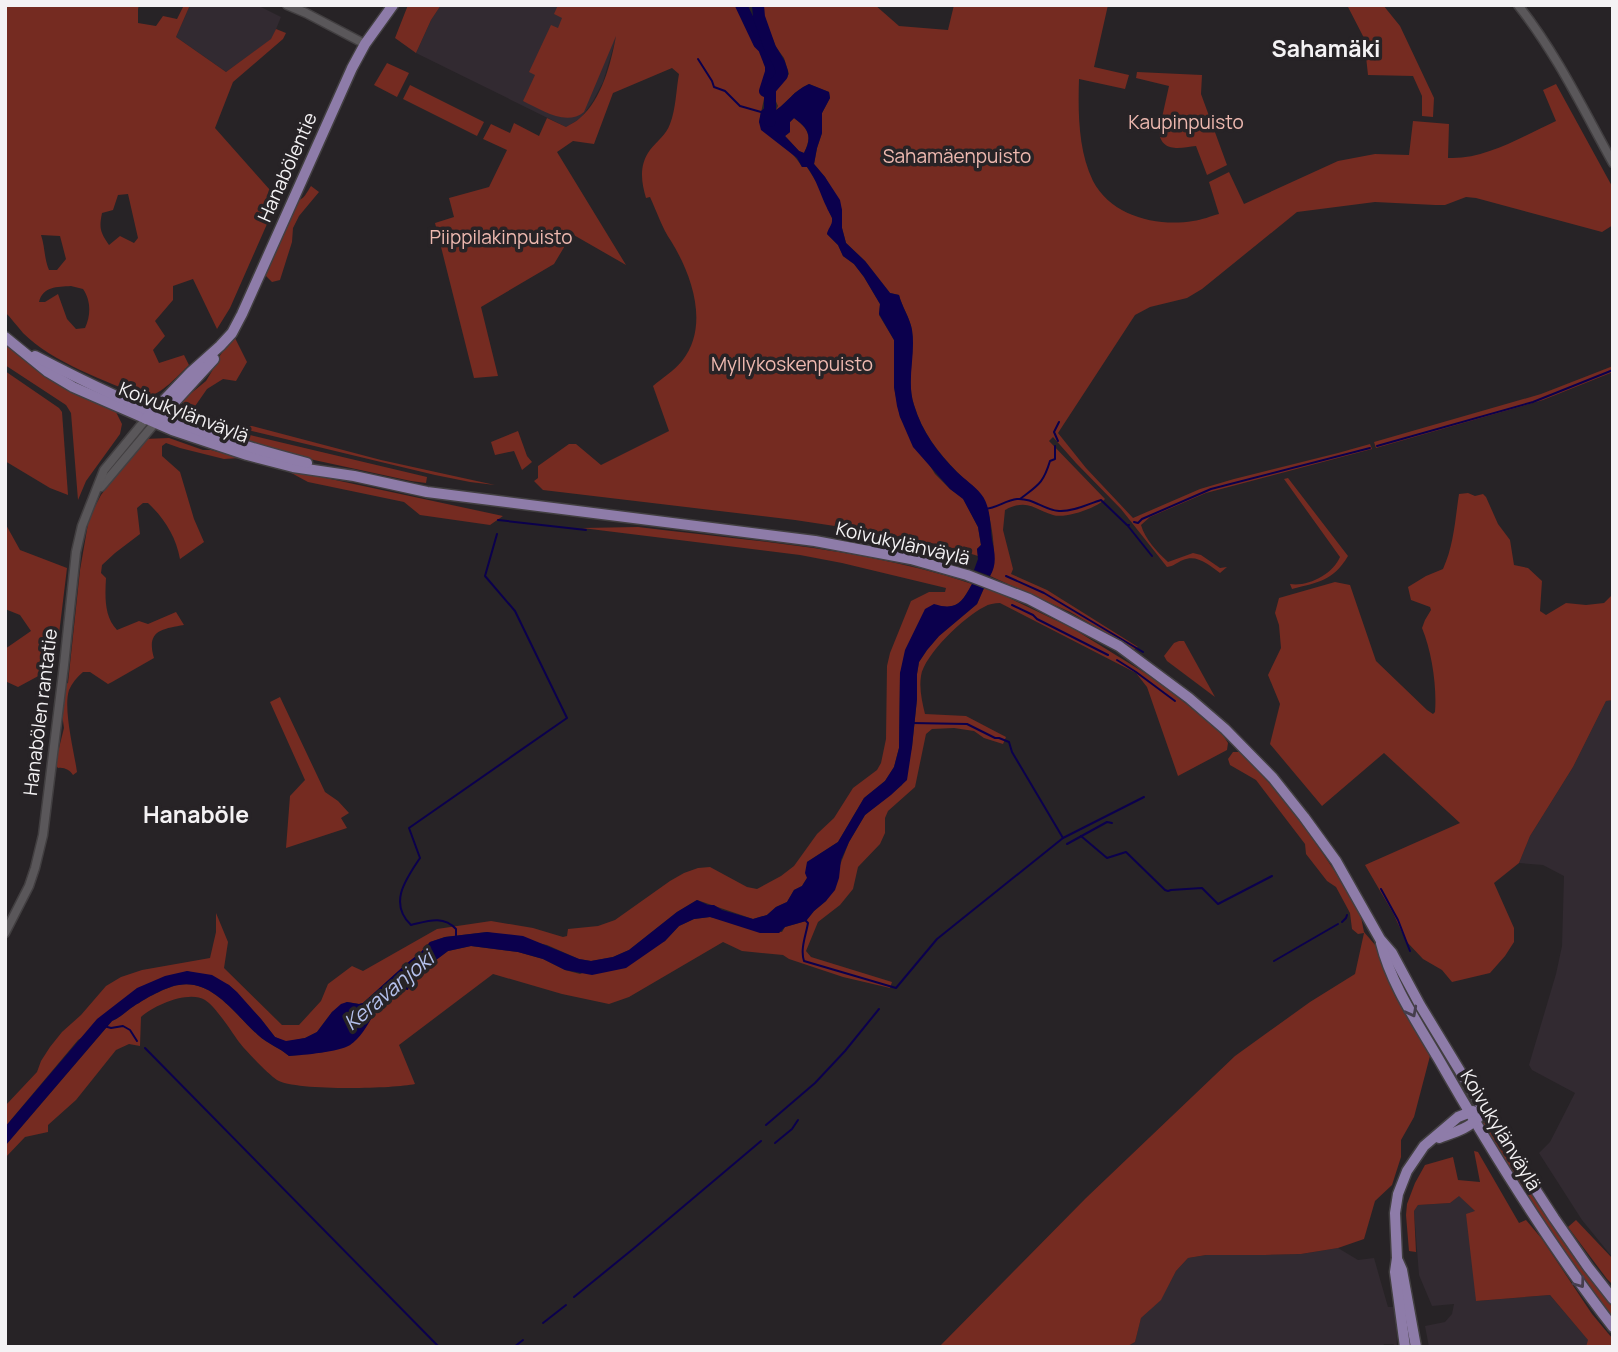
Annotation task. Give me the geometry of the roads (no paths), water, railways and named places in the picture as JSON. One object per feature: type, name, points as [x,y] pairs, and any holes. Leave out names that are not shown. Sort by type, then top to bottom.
[{"type":"main road","name":"Hanabölentie","points":[[154,418],[213,360],[220,346],[232,333],[352,68],[365,44],[393,5]]},
{"type":"main road","name":"Koivukylänväylä","points":[[5,337],[48,372],[73,387],[154,418],[196,439],[247,455],[293,467],[453,496],[855,547],[911,559],[996,585],[1119,646],[1189,698],[1225,729],[1273,778],[1304,817],[1336,861],[1483,1109],[1554,1218],[1613,1299]]},
{"type":"main road","name":"Koivukylänväylä","points":[[1380,939],[1384,956],[1397,984],[1475,1122],[1524,1202],[1613,1327]]},
{"type":"main road","points":[[1405,1347],[1395,1272],[1397,1258],[1394,1223],[1401,1182],[1424,1146],[1458,1117],[1469,1111],[1483,1109]]},
{"type":"main road","points":[[1432,1140],[1475,1122],[1483,1109]]},
{"type":"main road","points":[[1397,1258],[1402,1270],[1416,1347]]},
{"type":"street","points":[[287,5],[365,44]]},
{"type":"street","points":[[1518,5],[1547,43],[1613,163]]},
{"type":"street","name":"Hanabölen rantatie","points":[[5,933],[29,886],[43,835],[76,552],[85,516],[96,491],[154,418]]},
{"type":"water","points":[[809,84],[829,92],[830,98],[822,113],[822,133],[814,164],[840,200],[846,243],[865,261],[890,293],[899,295],[910,321],[913,339],[912,396],[921,424],[943,457],[978,491],[987,504],[995,559],[990,576],[974,570],[978,559],[977,549],[981,545],[978,527],[963,499],[950,489],[913,447],[900,417],[894,387],[894,340],[879,314],[880,304],[864,277],[854,264],[843,256],[838,245],[827,234],[832,218],[807,167],[802,167],[797,158],[761,130],[761,111],[769,104],[776,110]],"holes":[[[794,118],[808,133],[804,153],[785,136],[790,132],[790,122]]]},
{"type":"water","points":[[972,584],[984,588],[977,604],[939,636],[919,662],[907,780],[865,815],[841,860],[835,890],[806,921],[785,927],[779,933],[760,933],[710,917],[694,919],[679,926],[665,941],[626,968],[592,975],[565,970],[543,959],[518,952],[471,946],[448,951],[412,979],[408,990],[394,993],[377,1006],[364,1031],[350,1045],[303,1055],[289,1056],[266,1041],[213,993],[191,985],[174,986],[135,1005],[112,1021],[5,1146],[5,1127],[97,1019],[137,988],[165,976],[187,971],[212,975],[237,992],[275,1037],[286,1041],[305,1038],[317,1032],[341,1004],[363,1003],[430,942],[445,937],[487,932],[523,936],[579,959],[591,961],[613,957],[629,950],[677,912],[697,900],[753,919],[767,915],[787,902],[794,890],[802,886],[807,878],[807,862],[838,842],[864,798],[885,781],[894,767],[899,748],[900,673],[905,650],[925,609],[934,604],[948,607],[958,604]]},
{"type":"waterway","points":[[741,5],[771,66],[765,91]]},
{"type":"waterway","name":"Keravanjoki","points":[[758,5],[759,17],[770,48],[782,72],[770,89],[770,121]]},
{"type":"waterway","points":[[698,59],[714,87],[725,91],[740,106],[761,112]]},
{"type":"waterway","points":[[1377,446],[1533,402],[1613,370]]},
{"type":"waterway","points":[[1058,441],[1054,432],[1059,422]]},
{"type":"waterway","points":[[1020,499],[1036,487],[1045,475],[1050,461],[1055,459],[1055,446]]},
{"type":"waterway","points":[[1134,522],[1138,523],[1211,489],[1370,448]]},
{"type":"waterway","points":[[985,509],[1017,499],[1064,511],[1101,500],[1129,525]]},
{"type":"waterway","points":[[498,520],[586,530]]},
{"type":"waterway","points":[[1128,526],[1152,556]]},
{"type":"waterway","points":[[456,937],[456,929],[446,922],[435,920],[411,925],[404,917],[400,900],[402,891],[420,858],[409,828],[567,718],[515,611],[485,576],[497,534]]},
{"type":"waterway","points":[[1006,576],[1044,593],[1143,652]]},
{"type":"waterway","points":[[1012,605],[1108,655]]},
{"type":"waterway","points":[[1117,660],[1175,701]]},
{"type":"waterway","points":[[912,723],[967,724],[1009,742],[1012,752],[1063,838]]},
{"type":"waterway","points":[[806,921],[804,961],[896,988],[937,939],[1063,838],[1144,797]]},
{"type":"waterway","points":[[1067,844],[1107,822],[1112,823]]},
{"type":"waterway","points":[[1081,836],[1107,858],[1126,852],[1165,890],[1202,888],[1218,904],[1272,876]]},
{"type":"waterway","points":[[1381,889],[1398,920],[1410,951]]},
{"type":"waterway","points":[[1342,922],[1347,915]]},
{"type":"waterway","points":[[1274,961],[1338,924]]},
{"type":"waterway","points":[[766,1125],[815,1083],[879,1009]]},
{"type":"waterway","points":[[104,1026],[123,1026],[130,1030],[137,1041]]},
{"type":"waterway","points":[[145,1048],[439,1347]]},
{"type":"waterway","points":[[775,1143],[792,1129],[798,1120]]},
{"type":"waterway","points":[[574,1297],[761,1141]]},
{"type":"waterway","points":[[543,1323],[566,1305]]},
{"type":"waterway","points":[[514,1347],[523,1340]]},
{"type":"district","name":"Sahamäki","points":[[1326,49]]},
{"type":"district","name":"Hanaböle","points":[[196,815]]},
{"type":"park label","name":"Kaupinpuisto","points":[[1186,122]]},
{"type":"park label","name":"Sahamäenpuisto","points":[[957,156]]},
{"type":"park label","name":"Piippilakinpuisto","points":[[501,237]]},
{"type":"park label","name":"Myllykoskenpuisto","points":[[792,364]]}]
